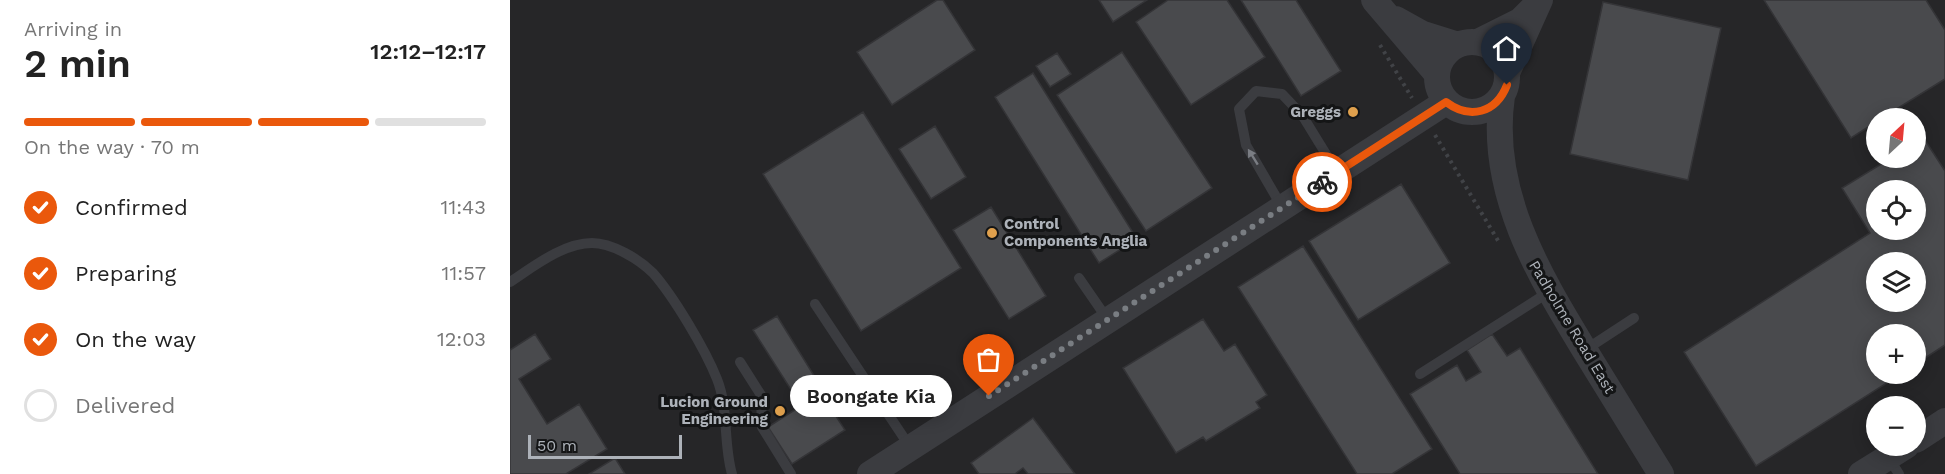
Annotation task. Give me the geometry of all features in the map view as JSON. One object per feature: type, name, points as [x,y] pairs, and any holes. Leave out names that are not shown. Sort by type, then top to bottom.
[{"type":"street","points":[[1505,84],[1485,110],[1474,113],[1464,112],[1446,102],[1437,84],[1437,74],[1443,57],[1468,43],[1520,21],[1540,1]]},
{"type":"street","points":[[1504,171],[1499,119],[1505,84],[1540,1]]},
{"type":"street","points":[[1379,6],[1423,34],[1468,43],[1498,53],[1505,84]]},
{"type":"street","points":[[1379,6],[1437,74]]},
{"type":"street","points":[[870,474],[1446,102]]},
{"type":"street","points":[[1474,113],[1483,123],[1504,171]]},
{"type":"street","name":"Padholme Road East","points":[[1504,171],[1511,209],[1534,265],[1661,474]]},
{"type":"street","points":[[1926,433],[1945,421]]},
{"type":"street","points":[[1861,474],[1898,459]]},
{"type":"lane","points":[[1282,207],[1246,145],[1239,109],[1256,91],[1282,94],[1302,115],[1337,172]]},
{"type":"lane","points":[[510,282],[555,253],[592,243],[625,252],[652,272],[682,314],[718,380],[724,415],[727,458],[732,474]]},
{"type":"lane","points":[[1079,278],[1108,320]]},
{"type":"lane","points":[[1420,374],[1549,292]]},
{"type":"lane","points":[[815,304],[910,447]]},
{"type":"lane","points":[[1585,350],[1634,318]]},
{"type":"lane","points":[[740,362],[760,395],[762,427],[791,474]]},
{"type":"path","points":[[1375,36],[1505,253]]},
{"type":"shaded area","points":[[510,0],[1945,0],[1945,474],[510,474]]},
{"type":"building","points":[[937,0],[943,0],[975,50],[892,105],[857,52]]},
{"type":"building","points":[[1099,0],[1147,0],[1113,22]]},
{"type":"building","points":[[1168,0],[1227,0],[1265,57],[1191,105],[1136,22]]},
{"type":"building","points":[[1241,0],[1296,0],[1341,71],[1301,96]]},
{"type":"building","points":[[1764,0],[1926,0],[1945,30],[1945,79],[1898,108],[1866,108],[1866,128],[1851,138]]},
{"type":"building","points":[[1603,2],[1721,28],[1688,180],[1570,154]]},
{"type":"building","points":[[1122,52],[1212,188],[1146,231],[1057,95]]},
{"type":"building","points":[[1057,53],[1071,74],[1050,87],[1036,66]]},
{"type":"building","points":[[1033,73],[1137,239],[1099,263],[995,97]]},
{"type":"building","points":[[863,112],[961,268],[861,331],[763,174]]},
{"type":"building","points":[[935,126],[966,177],[931,199],[899,149]]},
{"type":"building","points":[[1926,142],[1945,171],[1945,345],[1926,357],[1926,324],[1866,324],[1866,384],[1885,384],[1756,466],[1684,352],[1866,236],[1866,240],[1926,240],[1926,180],[1866,180],[1866,227],[1842,188],[1875,168],[1926,168]]},
{"type":"building","points":[[1401,184],[1450,263],[1358,320],[1309,241]]},
{"type":"building","points":[[991,207],[1046,296],[1009,319],[953,230]]},
{"type":"building","points":[[1303,246],[1432,449],[1392,474],[1357,474],[1238,287]]},
{"type":"building","points":[[777,316],[818,382],[795,396],[753,330]]},
{"type":"building","points":[[1203,319],[1224,351],[1235,344],[1267,395],[1256,402],[1260,408],[1206,441],[1203,437],[1176,453],[1123,368]]},
{"type":"building","points":[[535,334],[551,359],[519,379],[547,424],[579,404],[607,449],[566,474],[510,474],[510,350]]},
{"type":"building","points":[[1492,334],[1507,356],[1520,348],[1598,474],[1460,474],[1410,394],[1457,365],[1466,381],[1481,372],[1467,350]]},
{"type":"building","points":[[821,393],[845,430],[792,464],[768,427]]},
{"type":"building","points":[[1033,418],[1075,474],[1028,474],[1023,468],[1015,474],[979,474],[971,463]]},
{"type":"building","points":[[615,458],[625,474],[589,474]]},
{"type":"way so far","points":[[989,396],[1322,182]]},
{"type":"place","name":"Greggs","points":[[1353,112]]},
{"type":"place","name":"Control Components Anglia","points":[[992,233]]},
{"type":"place","name":"Boongate Kia","points":[[989,396]]},
{"type":"place","name":"Lucion Ground Engineering","points":[[780,411]]},
{"type":"route","points":[[1322,182],[1446,102],[1464,112],[1474,113],[1485,110],[1495,105],[1507,85]]}]
